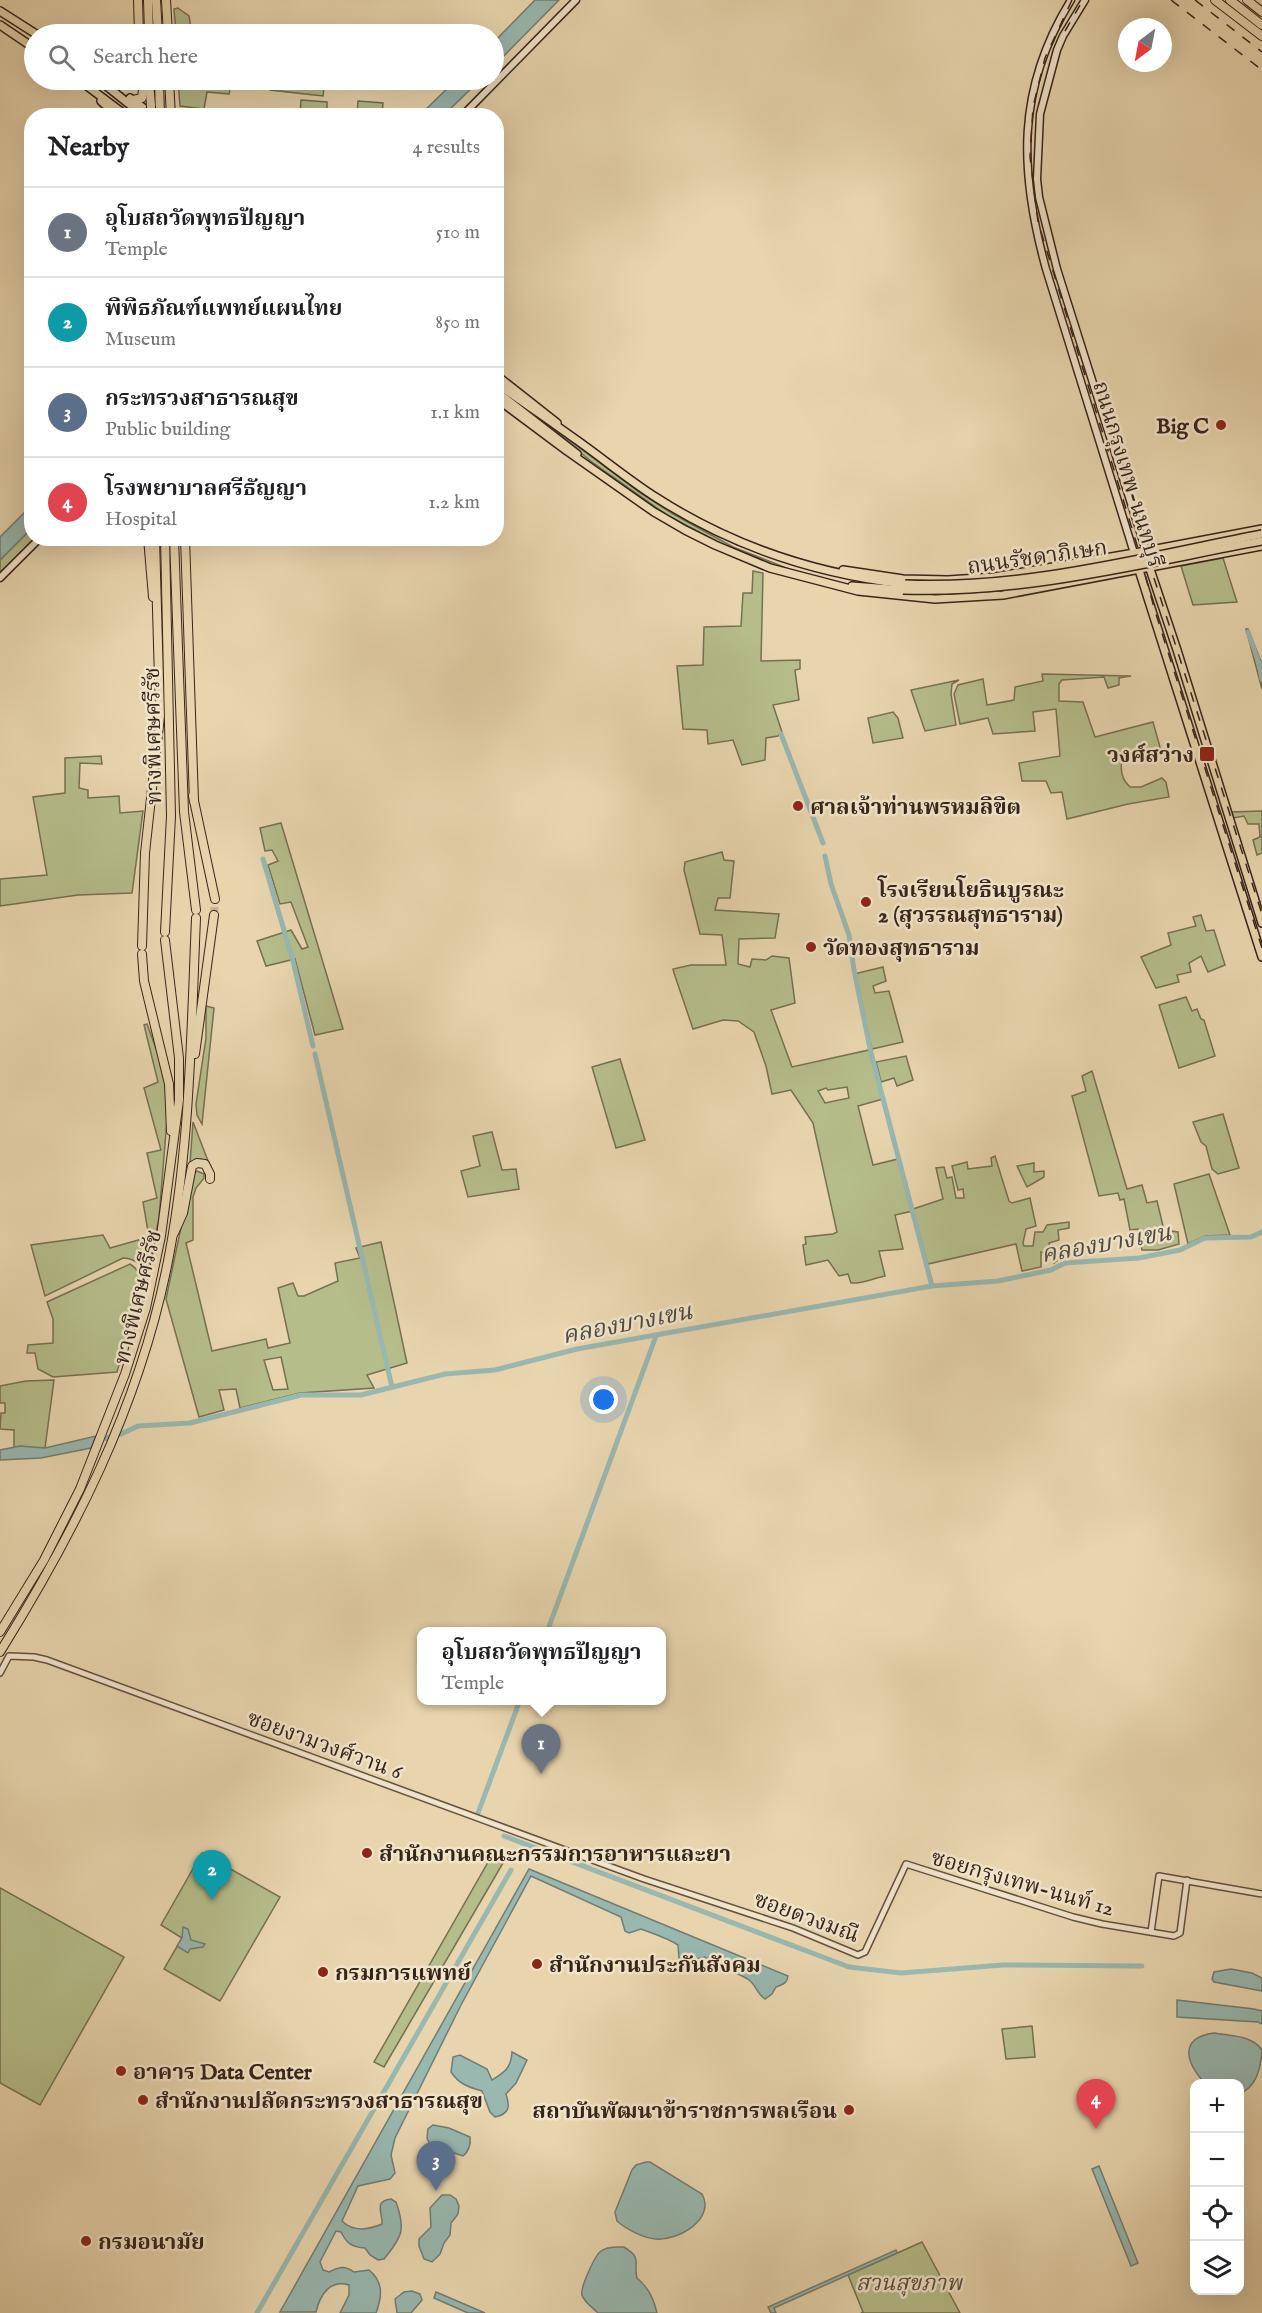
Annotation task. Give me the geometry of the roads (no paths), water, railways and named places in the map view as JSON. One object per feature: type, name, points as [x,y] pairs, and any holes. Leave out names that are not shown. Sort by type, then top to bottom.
[{"type":"highway","points":[[138,0],[140,24]]},
{"type":"highway","points":[[148,0],[149,24]]},
{"type":"highway","points":[[156,0],[157,24]]},
{"type":"highway","points":[[166,0],[167,24]]},
{"type":"highway","points":[[1215,0],[1262,36]]},
{"type":"highway","points":[[1229,0],[1262,26]]},
{"type":"highway","points":[[1246,0],[1262,12]]},
{"type":"highway","points":[[133,100],[139,101],[142,98],[143,90]]},
{"type":"highway","points":[[150,90],[151,108]]},
{"type":"highway","points":[[159,90],[160,108]]},
{"type":"highway","points":[[170,90],[171,108]]},
{"type":"highway","points":[[148,546],[151,587],[156,610]]},
{"type":"highway","points":[[155,546],[160,716],[145,852],[142,950],[144,981],[169,1084],[172,1156]]},
{"type":"highway","name":"ทางพิเศษศรีรัช","points":[[0,1632],[58,1534],[96,1449],[125,1374],[146,1308],[161,1236],[178,1100],[179,1058],[165,936],[171,816],[165,546]]},
{"type":"highway","name":"ทางพิเศษศรีรัช","points":[[0,1652],[60,1552],[113,1441],[140,1366],[158,1305],[172,1238],[185,1148],[189,1098],[196,914],[184,812],[174,546]]},
{"type":"highway","points":[[185,546],[194,801]]},
{"type":"highway","points":[[182,766],[194,801],[215,899]]},
{"type":"highway","points":[[189,1098],[214,915]]},
{"type":"highway","points":[[172,1238],[183,1213],[192,1166],[197,1163],[205,1164],[210,1179]]},
{"type":"main road","points":[[504,73],[576,0]]},
{"type":"main road","name":"ถนนกรุงเทพ-นนทบุรี","points":[[1071,0],[1053,30],[1038,68],[1028,112],[1027,179],[1040,246],[1139,570],[1262,957]]},
{"type":"main road","name":"ถนนกรุงเทพ-นนทบุรี","points":[[1085,0],[1063,36],[1044,97],[1040,114],[1037,179],[1050,243],[1149,568],[1178,650],[1262,923]]},
{"type":"main road","points":[[0,11],[24,26]]},
{"type":"main road","points":[[0,25],[24,41]]},
{"type":"main road","points":[[93,90],[110,108]]},
{"type":"main road","points":[[94,90],[117,108]]},
{"type":"main road","points":[[113,90],[134,108]]},
{"type":"main road","points":[[115,90],[142,108]]},
{"type":"main road","points":[[470,108],[488,90]]},
{"type":"main road","points":[[1032,94],[1041,93],[1044,97]]},
{"type":"main road","points":[[1040,246],[1046,247],[1050,243]]},
{"type":"main road","name":"ถนนรัชดาภิเษก","points":[[504,381],[544,411],[570,435]]},
{"type":"main road","points":[[1082,383],[1093,382]]},
{"type":"main road","name":"ถนนรัชดาภิเษก","points":[[504,389],[654,496],[697,521],[757,549],[861,579],[904,587],[1033,578],[1262,534]]},
{"type":"main road","name":"ถนนรัชดาภิเษก","points":[[504,397],[561,440],[590,466]]},
{"type":"main road","name":"ถนนรัชดาภิเษก","points":[[504,404],[654,512],[709,543],[771,568],[869,593],[935,599],[1003,595],[1262,546]]},
{"type":"main road","name":"ถนนรัชดาภิเษก","points":[[817,568],[903,579],[948,580],[994,577],[1146,552],[1262,529]]},
{"type":"main road","points":[[1218,537],[1211,546],[1215,551],[1224,554]]},
{"type":"main road","name":"ถนนรัชดาภิเษก","points":[[839,586],[965,591],[1020,586],[1262,541]]},
{"type":"main road","points":[[0,578],[32,546]]},
{"type":"main road","points":[[1043,570],[1053,572],[1057,576],[1055,582],[1047,587]]},
{"type":"main road","points":[[1231,861],[1243,859]]},
{"type":"street","name":"ซอยงามวงศ์วาน 6","points":[[0,1673],[9,1656],[47,1660],[644,1879]]},
{"type":"street","name":"ซอยดวงมณี","points":[[644,1879],[755,1914],[858,1955],[866,1952],[906,1864]]},
{"type":"street","name":"ซอยกรุงเทพ-นนท์ 12","points":[[906,1864],[1073,1917],[1174,1936],[1180,1933],[1187,1880]]},
{"type":"street","points":[[1151,1932],[1159,1876],[1262,1894]]},
{"type":"water","points":[[535,0],[559,0],[504,56],[504,32]]},
{"type":"water","points":[[446,90],[470,90],[451,108],[427,108]]},
{"type":"water","points":[[24,513],[24,536],[0,560],[0,537]]},
{"type":"water","points":[[96,1436],[91,1448],[41,1458],[0,1460],[0,1450],[20,1446],[45,1448]]},
{"type":"water","points":[[529,1869],[788,1976],[787,1981],[776,1987],[765,1999],[744,1977],[715,1965],[705,1957],[682,1962],[679,1958],[678,1945],[641,1929],[629,1933],[625,1931],[621,1917],[531,1876],[461,2005],[395,2138],[391,2155],[395,2173],[390,2179],[358,2186],[342,2221],[346,2225],[361,2229],[382,2224],[380,2208],[382,2202],[391,2199],[396,2202],[401,2220],[400,2233],[395,2245],[384,2259],[378,2260],[365,2248],[350,2244],[341,2232],[336,2231],[320,2262],[323,2270],[329,2272],[342,2268],[354,2272],[369,2270],[377,2280],[380,2290],[380,2301],[376,2313],[340,2313],[349,2295],[349,2285],[342,2284],[331,2286],[323,2294],[316,2312],[280,2312]]},
{"type":"water","points":[[183,1927],[188,1929],[191,1940],[205,1944],[203,1947],[190,1949],[188,1953],[177,1946],[182,1938]]},
{"type":"water","points":[[1231,1969],[1252,1973],[1262,1978],[1262,1991],[1214,1982],[1212,1979],[1214,1972]]},
{"type":"water","points":[[1177,2000],[1262,2011],[1262,2024],[1177,2017]]},
{"type":"water","points":[[1214,2033],[1234,2036],[1253,2041],[1258,2045],[1262,2050],[1261,2063],[1254,2081],[1246,2090],[1244,2091],[1244,2079],[1202,2079],[1198,2075],[1190,2060],[1189,2052],[1190,2046],[1202,2036]]},
{"type":"water","points":[[512,2052],[527,2060],[516,2083],[506,2094],[508,2109],[504,2114],[495,2117],[490,2112],[482,2091],[464,2084],[451,2072],[453,2057],[460,2055],[487,2069],[492,2080],[506,2069]]},
{"type":"water","points":[[433,2125],[449,2128],[470,2137],[469,2148],[465,2154],[463,2156],[430,2145],[427,2138],[428,2129]]},
{"type":"water","points":[[650,2162],[702,2194],[705,2203],[704,2212],[692,2227],[684,2232],[665,2239],[656,2239],[635,2233],[617,2221],[615,2212],[632,2170],[636,2165]]},
{"type":"water","points":[[1099,2166],[1138,2263],[1131,2266],[1092,2169]]},
{"type":"water","points":[[442,2195],[450,2195],[456,2199],[459,2206],[458,2214],[451,2223],[450,2235],[440,2254],[432,2262],[424,2259],[419,2239],[431,2227],[430,2208]]},
{"type":"water","points":[[624,2247],[635,2258],[637,2278],[650,2294],[657,2313],[598,2313],[583,2298],[582,2291],[586,2279],[598,2254],[606,2248]]},
{"type":"water","points":[[896,2250],[897,2253],[774,2308],[776,2313],[771,2313],[768,2307]]},
{"type":"water","points":[[412,2291],[420,2294],[422,2300],[411,2313],[397,2313],[395,2299],[404,2292]]},
{"type":"water","points":[[436,2292],[485,2313],[468,2313],[434,2298]]},
{"type":"waterway","points":[[1248,632],[1262,679]]},
{"type":"waterway","points":[[781,734],[823,843]]},
{"type":"waterway","points":[[825,856],[831,884],[849,935],[871,1053],[932,1286]]},
{"type":"waterway","points":[[263,859],[293,961],[313,1046]]},
{"type":"waterway","points":[[315,1054],[392,1387]]},
{"type":"waterway","name":"คลองบางเขน","points":[[99,1440],[138,1426],[190,1423],[301,1395],[361,1395],[445,1374],[495,1370],[577,1349],[932,1286],[998,1281],[1051,1270],[1065,1263],[1139,1258],[1180,1250],[1205,1238],[1251,1237],[1262,1232]]},
{"type":"waterway","points":[[549,1627],[656,1336]]},
{"type":"waterway","points":[[478,1813],[518,1705]]},
{"type":"waterway","points":[[504,1836],[849,1967],[901,1973],[1003,1965],[1142,1966]]},
{"type":"waterway","points":[[257,2313],[511,1870]]},
{"type":"tunnel","points":[[214,915],[215,899]]},
{"type":"railway","points":[[1072,0],[1045,58],[1033,107],[1030,157],[1038,222],[1155,611],[1262,948]]},
{"type":"railway","points":[[1065,31],[1083,0]]},
{"type":"railway","points":[[1171,0],[1262,70]]},
{"type":"railway","points":[[1195,0],[1262,52]]},
{"type":"railway","points":[[1154,578],[1262,914]]},
{"type":"place","name":"Big C","points":[[1221,425]]},
{"type":"place","name":"วงศ์สว่าง","points":[[1207,754]]},
{"type":"place","name":"ศาลเจ้าท่านพรหมลิขิต","points":[[798,806]]},
{"type":"place","name":"โรงเรียนโยธินบูรณะ 2 (สุวรรณสุทธาราม)","points":[[866,902]]},
{"type":"place","name":"วัดทองสุทธาราม","points":[[811,947]]},
{"type":"place","name":"อุโบสถวัดพุทธปัญญา","points":[[541,1774]]},
{"type":"place","name":"สำนักงานคณะกรรมการอาหารและยา","points":[[367,1853]]},
{"type":"place","name":"พิพิธภัณฑ์แพทย์แผนไทย","points":[[212,1900]]},
{"type":"place","name":"สำนักงานประกันสังคม","points":[[537,1964]]},
{"type":"place","name":"กรมการแพทย์","points":[[323,1972]]},
{"type":"place","name":"อาคาร Data Center","points":[[121,2071]]},
{"type":"place","name":"สำนักงานปลัดกระทรวงสาธารณสุข","points":[[143,2100]]},
{"type":"place","name":"สถาบันพัฒนาข้าราชการพลเรือน","points":[[849,2110]]},
{"type":"place","name":"โรงพยาบาลศรีธัญญา","points":[[1096,2129]]},
{"type":"place","name":"กระทรวงสาธารณสุข","points":[[436,2191]]},
{"type":"place","name":"กรมอนามัย","points":[[86,2241]]},
{"type":"park label","name":"สวนสุขภาพ","points":[[909,2282]]}]
